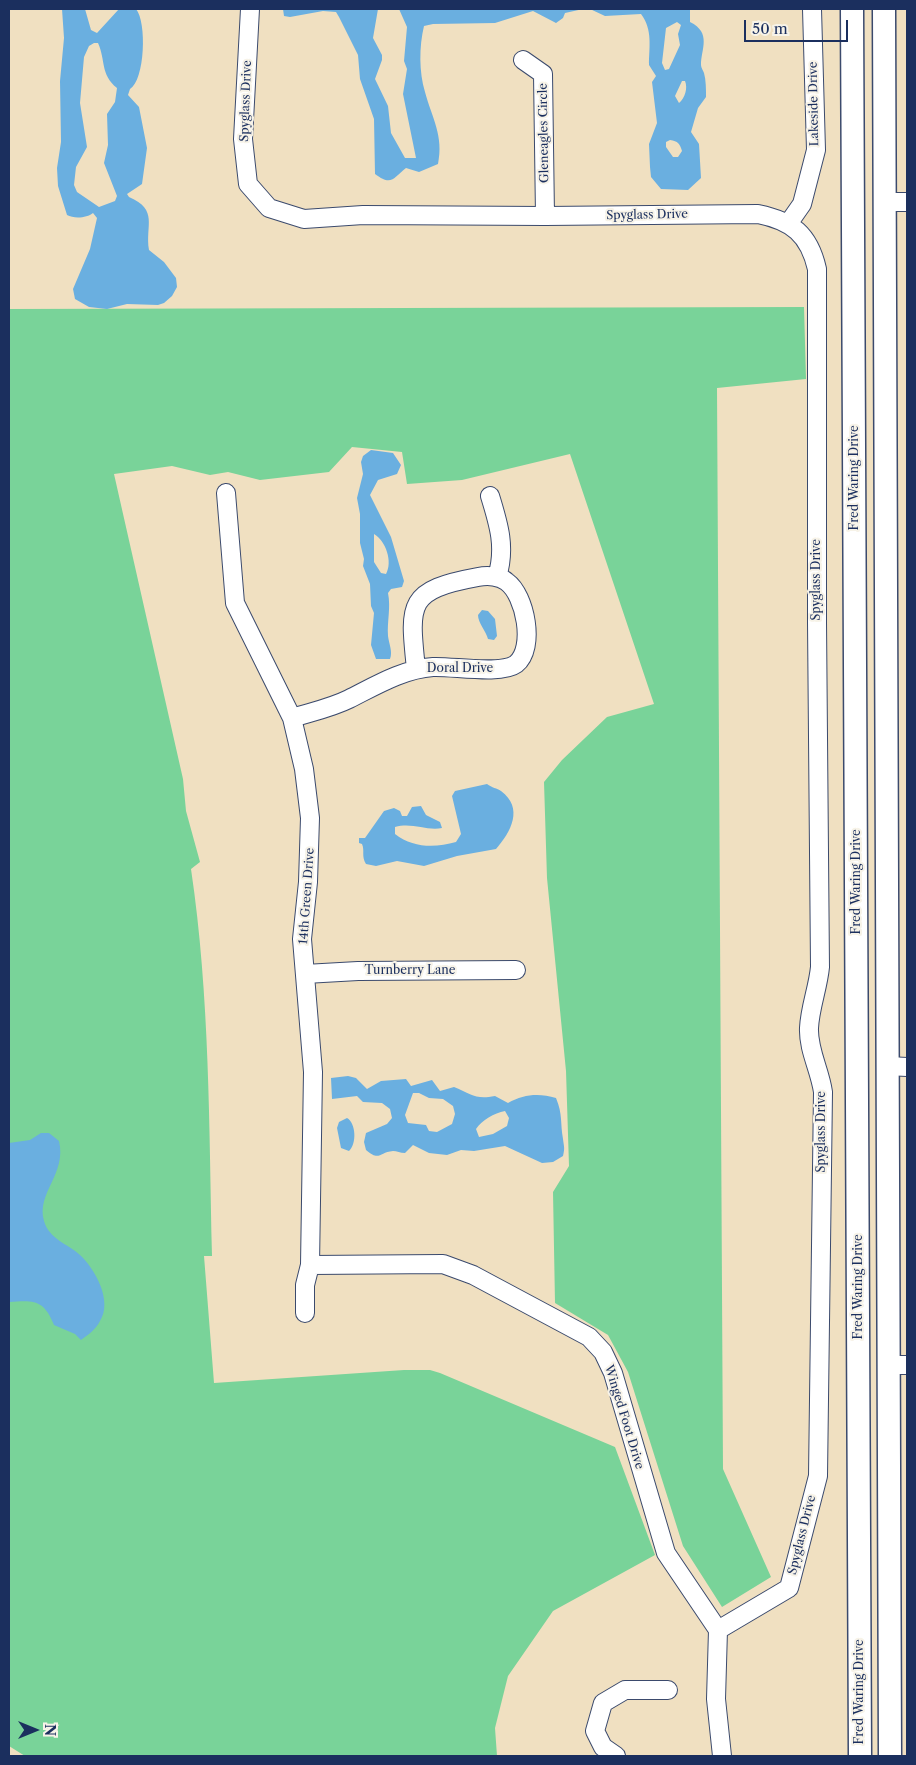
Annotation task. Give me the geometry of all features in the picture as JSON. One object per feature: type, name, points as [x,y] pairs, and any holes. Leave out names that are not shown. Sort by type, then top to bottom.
[{"type":"main road","name":"Fred Waring Drive","points":[[852,9],[860,1756]]},
{"type":"main road","points":[[858,9],[870,69],[871,190],[877,199],[884,202]]},
{"type":"main road","points":[[884,9],[884,202],[897,1066],[898,1365],[889,1488],[890,1756]]},
{"type":"main road","points":[[857,868],[872,948],[874,1057],[880,1065],[897,1066]]},
{"type":"main road","points":[[858,1281],[874,1338],[875,1476],[880,1485],[889,1488]]},
{"type":"street","name":"Spyglass Drive","points":[[250,9],[243,139],[248,184],[269,208],[304,219],[363,215],[758,214],[778,218],[788,224],[805,237],[811,247],[817,269],[817,622],[820,967],[818,989],[809,1028],[811,1049],[822,1080],[823,1092],[818,1476],[789,1588],[718,1630]]},
{"type":"street","name":"Lakeside Drive","points":[[788,224],[802,204],[816,150],[812,9]]},
{"type":"street","name":"Gleneagles Circle","points":[[523,60],[543,74],[546,216]]},
{"type":"street","points":[[884,202],[907,202]]},
{"type":"street","name":"14th Green Drive","points":[[226,493],[235,603],[292,718],[304,769],[310,818],[308,882],[302,939],[311,1029],[312,1072],[310,1265],[305,1285],[305,1313]]},
{"type":"street","points":[[490,496],[502,540],[502,562],[497,577]]},
{"type":"street","name":"Doral Drive","points":[[292,718],[335,705],[367,688],[416,670],[433,667],[509,668],[524,654],[527,645],[528,628],[513,587],[497,577],[484,575],[434,589],[418,601],[412,619],[416,670]]},
{"type":"street","name":"Turnberry Lane","points":[[305,974],[358,971],[516,970]]},
{"type":"street","name":"Winged Foot Drive","points":[[310,1265],[443,1264],[473,1276],[590,1337],[603,1352],[613,1373],[666,1553],[718,1630]]},
{"type":"street","points":[[718,1630],[716,1699],[719,1756]]},
{"type":"street","points":[[616,1756],[603,1747],[595,1731],[603,1703],[625,1690],[668,1690]]},
{"type":"green space","points":[[804,307],[806,379],[717,388],[723,1469],[771,1577],[722,1607],[683,1546],[628,1372],[608,1335],[555,1303],[553,1192],[569,1166],[566,1071],[547,878],[544,782],[562,760],[607,717],[654,704],[570,454],[462,480],[407,484],[402,452],[352,447],[329,472],[260,480],[228,472],[210,475],[172,466],[114,474],[183,779],[186,811],[200,862],[191,869],[202,965],[205,1013],[212,1256],[204,1256],[214,1383],[404,1370],[430,1370],[440,1373],[615,1447],[655,1555],[553,1611],[508,1676],[495,1728],[497,1756],[25,1756],[9,1746],[9,309]]},
{"type":"water","points":[[62,9],[85,9],[91,30],[97,33],[119,9],[136,9],[140,16],[143,50],[139,75],[128,95],[139,107],[147,148],[142,184],[127,194],[144,207],[147,213],[149,219],[149,250],[164,262],[176,278],[177,287],[172,296],[164,303],[158,305],[127,304],[107,309],[89,307],[75,299],[73,289],[90,249],[97,218],[93,213],[80,217],[67,215],[58,186],[57,168],[61,142],[60,81],[64,38]],"holes":[[[98,43],[108,78],[117,88],[115,102],[107,114],[108,145],[104,163],[117,196],[115,201],[99,207],[77,192],[74,185],[76,167],[87,147],[80,103],[84,57],[89,46]]]},
{"type":"water","points":[[283,9],[378,9],[373,38],[382,55],[382,60],[375,79],[388,106],[391,133],[405,158],[416,158],[403,94],[407,69],[404,61],[407,27],[399,9],[583,9],[565,13],[563,18],[556,23],[533,11],[495,23],[433,24],[424,26],[421,68],[425,92],[438,136],[438,164],[419,172],[406,168],[392,179],[385,180],[375,174],[374,119],[360,79],[358,55],[339,17],[336,12],[323,11],[290,17],[284,16]]},
{"type":"water","points":[[590,9],[690,9],[690,22],[701,31],[704,42],[701,65],[705,79],[706,97],[698,108],[691,132],[699,144],[701,178],[688,190],[661,189],[651,177],[649,144],[657,123],[652,82],[656,76],[649,65],[650,39],[645,20],[641,14],[605,16]],"holes":[[[677,22],[681,25],[678,34],[680,45],[669,69],[665,70],[662,63],[666,28]],[[682,81],[685,81],[685,93],[679,103],[675,96]],[[670,140],[677,142],[682,151],[678,157],[673,157],[666,147],[666,142]]]},
{"type":"water","points":[[371,450],[393,453],[401,465],[397,474],[378,480],[370,495],[391,537],[404,581],[402,587],[391,589],[388,593],[390,659],[376,659],[371,645],[374,613],[371,606],[370,584],[363,566],[364,559],[360,543],[360,514],[357,498],[363,474],[361,462],[363,456]],"holes":[[[374,534],[387,552],[389,564],[386,574],[381,573],[374,562]]]},
{"type":"water","points":[[482,610],[488,611],[495,619],[497,636],[494,640],[488,639],[479,621],[478,615]]},
{"type":"water","points":[[487,784],[501,791],[508,798],[513,812],[510,828],[496,849],[457,856],[424,866],[397,861],[376,866],[366,864],[363,847],[359,843],[359,838],[365,838],[384,811],[394,808],[400,811],[402,816],[407,816],[412,807],[421,806],[426,815],[440,822],[442,828],[401,826],[395,827],[395,834],[409,842],[424,846],[456,842],[461,834],[452,796],[455,791]]},
{"type":"water","points":[[348,1076],[356,1078],[367,1089],[381,1081],[406,1079],[411,1086],[432,1080],[440,1091],[454,1087],[478,1097],[495,1096],[508,1103],[532,1095],[556,1098],[560,1114],[564,1148],[563,1156],[553,1162],[542,1163],[505,1146],[474,1151],[461,1150],[447,1155],[429,1153],[413,1145],[405,1153],[393,1151],[377,1156],[371,1154],[366,1150],[364,1142],[366,1133],[387,1124],[392,1118],[390,1109],[382,1103],[363,1102],[357,1096],[332,1099],[331,1078]],"holes":[[[413,1093],[419,1093],[429,1098],[443,1099],[453,1106],[455,1114],[452,1124],[437,1132],[429,1131],[426,1125],[408,1123],[405,1115]],[[505,1111],[509,1118],[507,1126],[493,1134],[479,1137],[476,1129],[493,1115]]]},
{"type":"water","points":[[347,1118],[354,1129],[353,1144],[349,1151],[341,1148],[337,1128],[339,1122]]},
{"type":"water","points":[[41,1133],[49,1133],[59,1141],[60,1153],[56,1173],[44,1201],[43,1211],[46,1227],[54,1237],[86,1261],[96,1277],[103,1295],[103,1313],[100,1321],[81,1340],[75,1334],[54,1325],[46,1311],[38,1303],[26,1301],[9,1302],[9,1143],[30,1140]]}]
